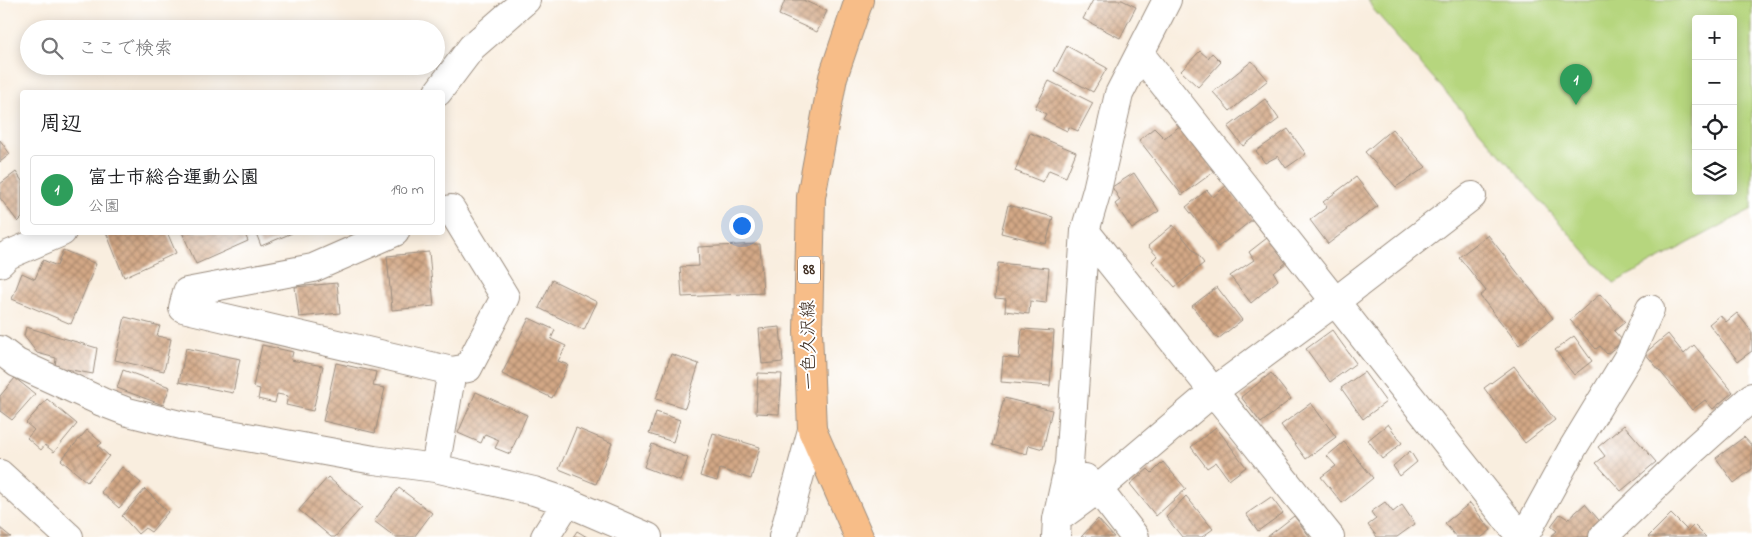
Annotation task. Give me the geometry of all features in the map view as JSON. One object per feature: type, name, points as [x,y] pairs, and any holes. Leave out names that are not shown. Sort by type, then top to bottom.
[{"type":"main road","name":"一色久沢線","points":[[859,0],[833,77],[811,197],[808,331],[812,430],[859,537]]},
{"type":"street","points":[[440,90],[472,48],[526,0]]},
{"type":"street","points":[[1056,528],[1069,464],[1085,231],[1120,94],[1167,0]]},
{"type":"street","points":[[1140,54],[1523,537],[1571,451],[1630,354],[1650,309]]},
{"type":"street","points":[[1056,528],[1098,489],[1214,391],[1336,301],[1472,196]]},
{"type":"street","points":[[388,235],[313,268],[187,292],[183,308],[452,371],[468,368],[505,297],[451,209],[445,211]]},
{"type":"street","points":[[1085,231],[1330,537]]},
{"type":"street","points":[[0,263],[8,255],[55,235]]},
{"type":"street","points":[[0,350],[17,363],[128,412],[180,425],[374,460],[435,468],[534,491],[567,502],[648,537]]},
{"type":"street","points":[[435,468],[452,371]]},
{"type":"street","points":[[1603,537],[1694,449],[1752,398]]},
{"type":"street","points":[[783,537],[812,430]]},
{"type":"street","points":[[1069,464],[1098,489],[1135,537]]},
{"type":"street","points":[[0,474],[69,537]]},
{"type":"street","points":[[545,537],[567,502]]},
{"type":"green space","points":[[1368,0],[1752,0],[1752,209],[1614,283],[1373,9]]},
{"type":"building","points":[[785,0],[803,0],[827,11],[817,32],[779,15]]},
{"type":"building","points":[[1093,0],[1122,0],[1136,7],[1120,38],[1083,19]]},
{"type":"building","points":[[1067,46],[1107,68],[1093,92],[1054,71]]},
{"type":"building","points":[[1200,51],[1208,58],[1212,53],[1221,62],[1198,87],[1181,71]]},
{"type":"building","points":[[1252,61],[1268,80],[1230,111],[1213,92]]},
{"type":"building","points":[[1049,81],[1093,103],[1078,131],[1069,127],[1067,131],[1043,119],[1046,114],[1035,108]]},
{"type":"building","points":[[1265,99],[1279,119],[1243,146],[1228,127]]},
{"type":"building","points":[[1181,125],[1215,171],[1182,195],[1139,140],[1154,128],[1164,138]]},
{"type":"building","points":[[1288,129],[1306,154],[1286,168],[1278,156],[1265,163],[1256,151]]},
{"type":"building","points":[[1392,129],[1426,167],[1396,187],[1365,152]]},
{"type":"building","points":[[1030,133],[1076,152],[1066,177],[1049,170],[1043,182],[1015,171]]},
{"type":"building","points":[[0,140],[10,154],[0,162]]},
{"type":"building","points":[[16,172],[20,178],[20,220],[18,222],[0,198],[0,184]]},
{"type":"building","points":[[1134,173],[1159,211],[1132,229],[1115,204],[1120,200],[1112,187]]},
{"type":"building","points":[[1356,177],[1378,206],[1328,244],[1310,220],[1327,207],[1323,202]]},
{"type":"building","points":[[1226,186],[1253,219],[1218,247],[1186,207],[1207,190],[1213,197]]},
{"type":"building","points":[[1008,205],[1053,217],[1046,244],[1001,233]]},
{"type":"building","points":[[1173,225],[1204,263],[1175,287],[1152,261],[1157,256],[1148,246]]},
{"type":"building","points":[[107,235],[168,235],[176,253],[124,277]]},
{"type":"building","points":[[183,235],[245,235],[248,241],[196,264]]},
{"type":"building","points":[[257,235],[287,235],[261,246]]},
{"type":"building","points":[[1488,235],[1553,318],[1519,345],[1480,296],[1486,291],[1459,257]]},
{"type":"building","points":[[1267,238],[1288,261],[1274,273],[1278,280],[1251,303],[1230,276],[1254,260],[1249,252]]},
{"type":"building","points":[[760,244],[763,293],[682,297],[680,267],[699,266],[698,247]]},
{"type":"building","points":[[63,250],[96,264],[71,324],[12,299],[22,273],[35,279],[43,260],[57,266]]},
{"type":"building","points":[[429,252],[434,306],[392,310],[387,256]]},
{"type":"building","points":[[998,263],[1049,268],[1046,303],[1030,301],[1029,314],[1005,311],[1006,299],[995,298]]},
{"type":"building","points":[[552,280],[597,302],[584,330],[539,308]]},
{"type":"building","points":[[337,283],[340,313],[299,317],[295,287]]},
{"type":"building","points":[[1217,287],[1242,320],[1218,339],[1192,306]]},
{"type":"building","points":[[1600,294],[1625,322],[1614,331],[1623,341],[1607,354],[1600,346],[1596,349],[1570,320]]},
{"type":"building","points":[[1737,313],[1752,332],[1752,351],[1738,361],[1709,324],[1720,315],[1726,322]]},
{"type":"building","points":[[125,317],[160,326],[157,336],[171,339],[164,371],[115,360]]},
{"type":"building","points":[[529,318],[555,330],[551,339],[566,346],[558,361],[568,365],[552,398],[502,374]]},
{"type":"building","points":[[26,327],[97,348],[93,374],[55,367],[56,358],[37,353],[24,336]]},
{"type":"building","points":[[780,327],[783,362],[762,364],[759,329]]},
{"type":"building","points":[[1022,329],[1054,331],[1050,386],[1001,382],[1003,357],[1019,359]]},
{"type":"building","points":[[1332,330],[1356,363],[1330,382],[1306,349]]},
{"type":"building","points":[[1668,334],[1684,354],[1694,345],[1733,392],[1713,409],[1705,400],[1692,410],[1645,353]]},
{"type":"building","points":[[1574,336],[1592,361],[1574,375],[1555,350]]},
{"type":"building","points":[[262,345],[293,352],[291,360],[323,366],[313,411],[286,405],[288,396],[277,394],[275,403],[258,399],[260,389],[253,387]]},
{"type":"building","points":[[186,348],[240,359],[233,393],[179,382]]},
{"type":"building","points":[[671,354],[699,364],[685,408],[656,399]]},
{"type":"building","points":[[336,363],[376,372],[373,386],[385,388],[375,433],[323,421]]},
{"type":"building","points":[[1514,366],[1555,420],[1525,443],[1484,388]]},
{"type":"building","points":[[123,370],[170,387],[163,405],[117,388]]},
{"type":"building","points":[[1364,372],[1386,402],[1363,419],[1341,388]]},
{"type":"building","points":[[758,373],[782,374],[779,414],[756,413]]},
{"type":"building","points":[[1271,373],[1291,399],[1261,423],[1241,397]]},
{"type":"building","points":[[15,378],[35,394],[12,420],[0,411],[0,396]]},
{"type":"building","points":[[476,392],[527,415],[510,454],[495,448],[499,440],[485,434],[481,443],[458,433]]},
{"type":"building","points":[[1004,398],[1052,410],[1043,449],[1029,445],[1027,454],[992,445]]},
{"type":"building","points":[[47,399],[77,424],[54,452],[45,445],[41,450],[27,438],[34,430],[26,423]]},
{"type":"building","points":[[1311,403],[1336,437],[1306,459],[1281,425]]},
{"type":"building","points":[[656,412],[680,420],[673,442],[649,434]]},
{"type":"building","points":[[1388,424],[1402,443],[1382,459],[1368,440]]},
{"type":"building","points":[[1624,425],[1656,462],[1621,491],[1596,463],[1605,456],[1598,447]]},
{"type":"building","points":[[1216,427],[1246,467],[1229,480],[1216,462],[1207,468],[1191,447]]},
{"type":"building","points":[[576,428],[612,443],[596,484],[559,469]]},
{"type":"building","points":[[87,430],[102,443],[98,446],[109,456],[87,482],[61,460]]},
{"type":"building","points":[[713,433],[760,447],[751,479],[720,469],[717,481],[700,476]]},
{"type":"building","points":[[1744,437],[1752,446],[1752,469],[1734,483],[1716,458]]},
{"type":"building","points":[[1344,442],[1373,478],[1342,503],[1321,477],[1336,466],[1327,456]]},
{"type":"building","points":[[652,444],[688,458],[680,481],[644,467]]},
{"type":"building","points":[[1410,451],[1417,462],[1400,476],[1393,466]]},
{"type":"building","points":[[1163,462],[1186,489],[1156,516],[1130,484],[1148,469],[1152,473]]},
{"type":"building","points":[[122,467],[141,483],[119,508],[101,492]]},
{"type":"building","points":[[328,477],[362,507],[335,537],[331,537],[299,510]]},
{"type":"building","points":[[399,488],[432,513],[414,537],[395,537],[374,521]]},
{"type":"building","points":[[145,489],[168,512],[151,532],[145,528],[138,534],[122,516]]},
{"type":"building","points":[[1186,496],[1213,529],[1202,537],[1182,537],[1166,517]]},
{"type":"building","points":[[1271,497],[1283,513],[1258,531],[1246,514]]},
{"type":"building","points":[[1385,502],[1393,512],[1402,505],[1415,524],[1397,537],[1377,537],[1368,525],[1376,519],[1371,512]]},
{"type":"building","points":[[1470,503],[1491,530],[1482,537],[1456,537],[1445,523]]},
{"type":"building","points":[[1585,504],[1604,526],[1591,537],[1550,537],[1557,531],[1551,526],[1560,514],[1568,519]]},
{"type":"building","points":[[1671,514],[1688,531],[1694,525],[1706,537],[1648,537]]},
{"type":"building","points":[[1294,516],[1310,537],[1267,537]]},
{"type":"building","points":[[1098,519],[1114,537],[1081,537]]},
{"type":"building","points":[[0,528],[11,537],[0,537]]},
{"type":"building","points":[[577,531],[587,537],[573,537]]},
{"type":"place","name":"富士市総合運動公園","points":[[1576,105]]}]
